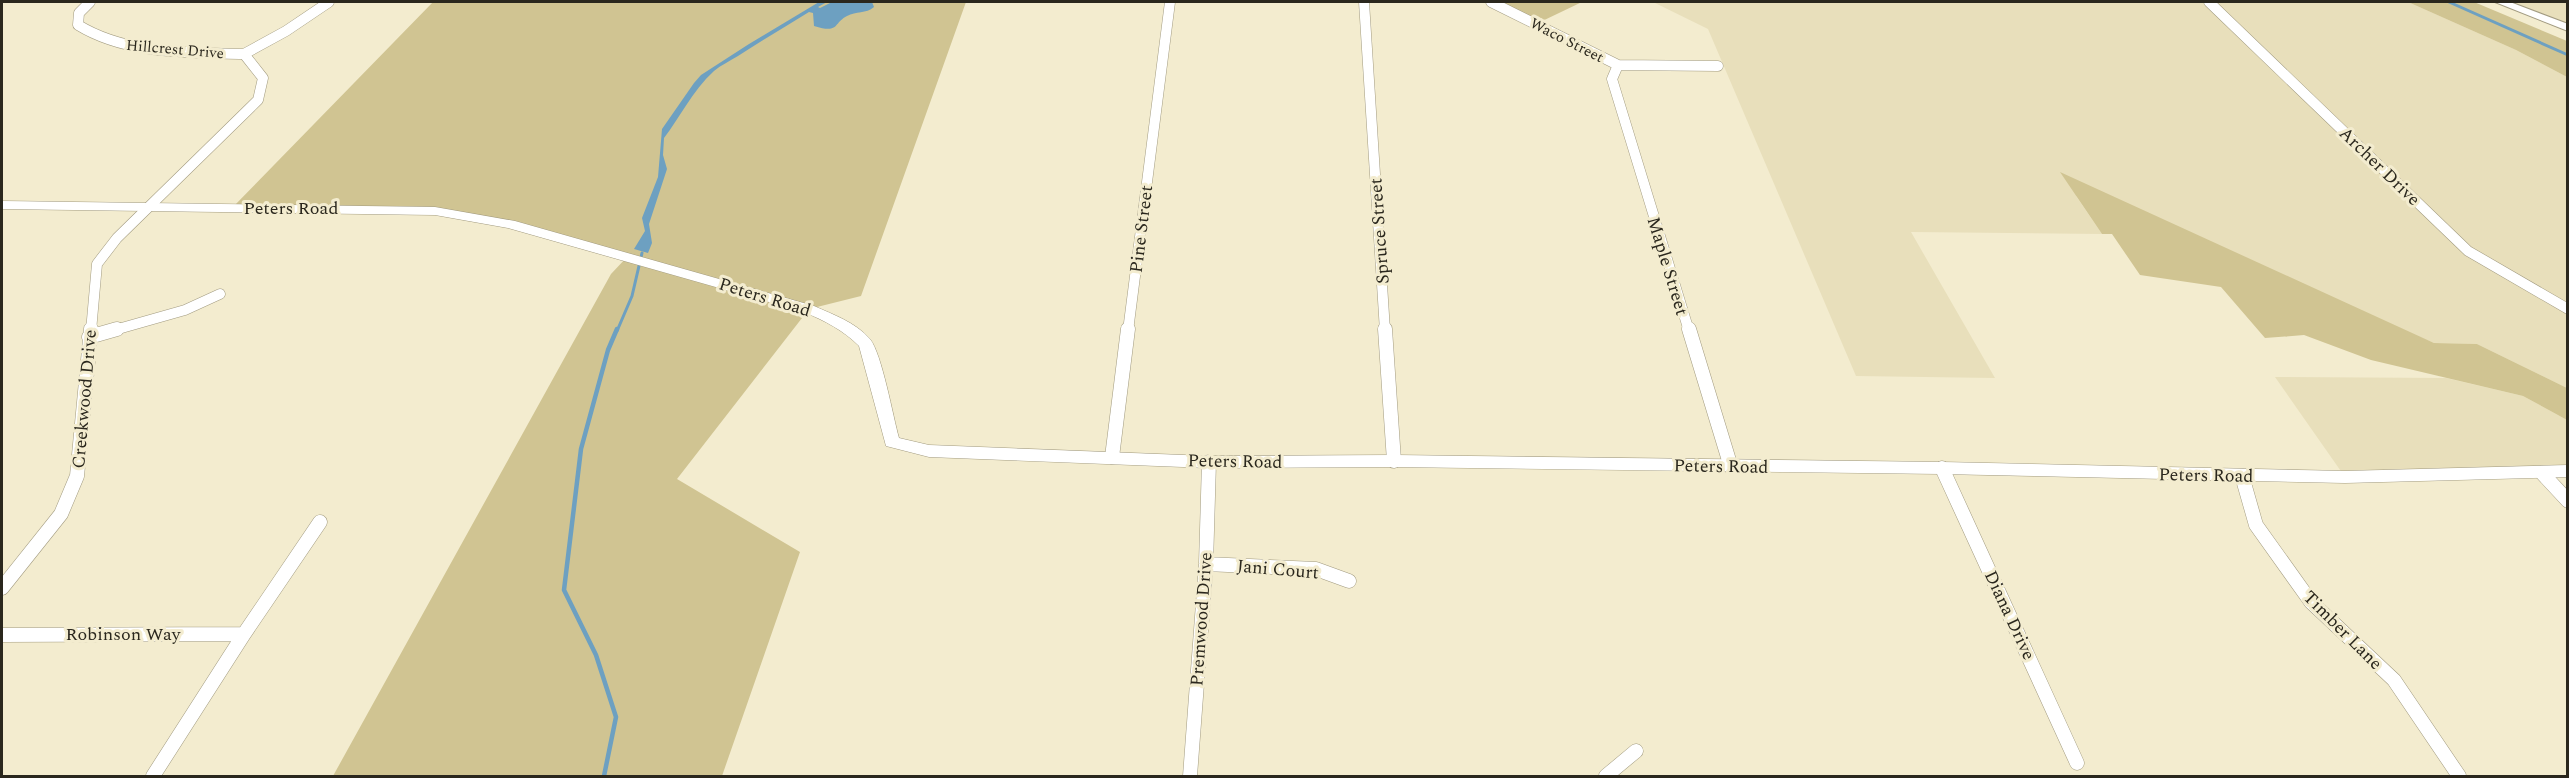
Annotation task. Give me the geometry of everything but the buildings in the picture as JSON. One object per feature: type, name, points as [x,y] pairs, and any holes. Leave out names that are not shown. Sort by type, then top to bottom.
[{"type":"main road","points":[[2501,2],[2568,28]]},
{"type":"main road","points":[[2531,2],[2568,15]]},
{"type":"street","name":"Hillcrest Drive","points":[[90,2],[79,13],[78,25],[91,36],[123,45],[244,54],[263,78],[258,100],[150,207]]},
{"type":"street","points":[[244,54],[286,31],[329,2]]},
{"type":"street","name":"Pine Street","points":[[1112,457],[1170,2]]},
{"type":"street","name":"Spruce Street","points":[[1364,2],[1394,461]]},
{"type":"street","name":"Waco Street","points":[[1491,2],[1618,65],[1718,66]]},
{"type":"street","name":"Archer Drive","points":[[2209,2],[2468,251],[2568,309]]},
{"type":"street","name":"Maple Street","points":[[1618,65],[1612,79],[1731,467]]},
{"type":"street","name":"Peters Road","points":[[2,205],[435,211],[510,224],[809,309],[834,320],[866,344],[892,442],[929,451],[1209,462],[1394,461],[1942,468],[2242,476],[2345,477],[2568,471]]},
{"type":"street","name":"Creekwood Drive","points":[[2,588],[48,534],[72,493],[77,476],[81,444],[96,264],[117,238],[150,207]]},
{"type":"street","points":[[89,337],[185,310],[220,294]]},
{"type":"street","name":"Premwood Drive","points":[[1190,777],[1206,564],[1209,462]]},
{"type":"street","name":"Diana Drive","points":[[1942,468],[2077,763]]},
{"type":"street","points":[[2542,472],[2568,501]]},
{"type":"street","name":"Timber Lane","points":[[2242,476],[2256,525],[2311,602],[2394,680],[2459,777]]},
{"type":"street","points":[[153,777],[244,634],[320,522]]},
{"type":"street","name":"Jani Court","points":[[1206,564],[1316,569],[1348,581]]},
{"type":"street","name":"Robinson Way","points":[[2,635],[244,634]]},
{"type":"street","points":[[1606,777],[1636,750]]},
{"type":"shaded area","points":[[433,2],[966,2],[861,296],[809,309],[677,479],[800,552],[722,776],[333,776],[611,274],[627,257],[510,224],[435,211],[233,207]]},
{"type":"shaded area","points":[[1491,2],[1582,2],[1536,24]]},
{"type":"shaded area","points":[[1653,2],[2408,2],[2516,50],[2567,77],[2567,388],[2477,344],[2434,343],[2076,196],[2102,234],[1911,232],[1995,378],[1856,376],[1708,29]]},
{"type":"shaded area","points":[[2408,2],[2474,2],[2567,41],[2567,77],[2516,50]]},
{"type":"shaded area","points":[[2501,2],[2567,2],[2567,28]]},
{"type":"shaded area","points":[[2060,172],[2434,343],[2477,344],[2567,388],[2567,420],[2523,396],[2371,360],[2304,335],[2265,338],[2221,287],[2140,275],[2112,234],[2102,234]]},
{"type":"shaded area","points":[[2275,377],[2446,378],[2523,396],[2567,420],[2567,471],[2345,477]]},
{"type":"water","points":[[819,2],[827,2],[818,7],[820,8],[832,2],[872,2],[874,7],[868,11],[847,16],[835,27],[828,29],[814,26],[813,13],[809,12],[720,67],[706,79],[664,138],[663,155],[667,169],[649,224],[652,243],[648,253],[634,249],[645,231],[642,218],[658,177],[662,129],[694,83],[701,75]]},
{"type":"waterway","points":[[2449,2],[2568,55]]},
{"type":"waterway","points":[[617,331],[632,296],[642,253]]},
{"type":"waterway","points":[[604,776],[616,717],[596,655],[564,590],[581,449],[608,350],[617,329]]}]
